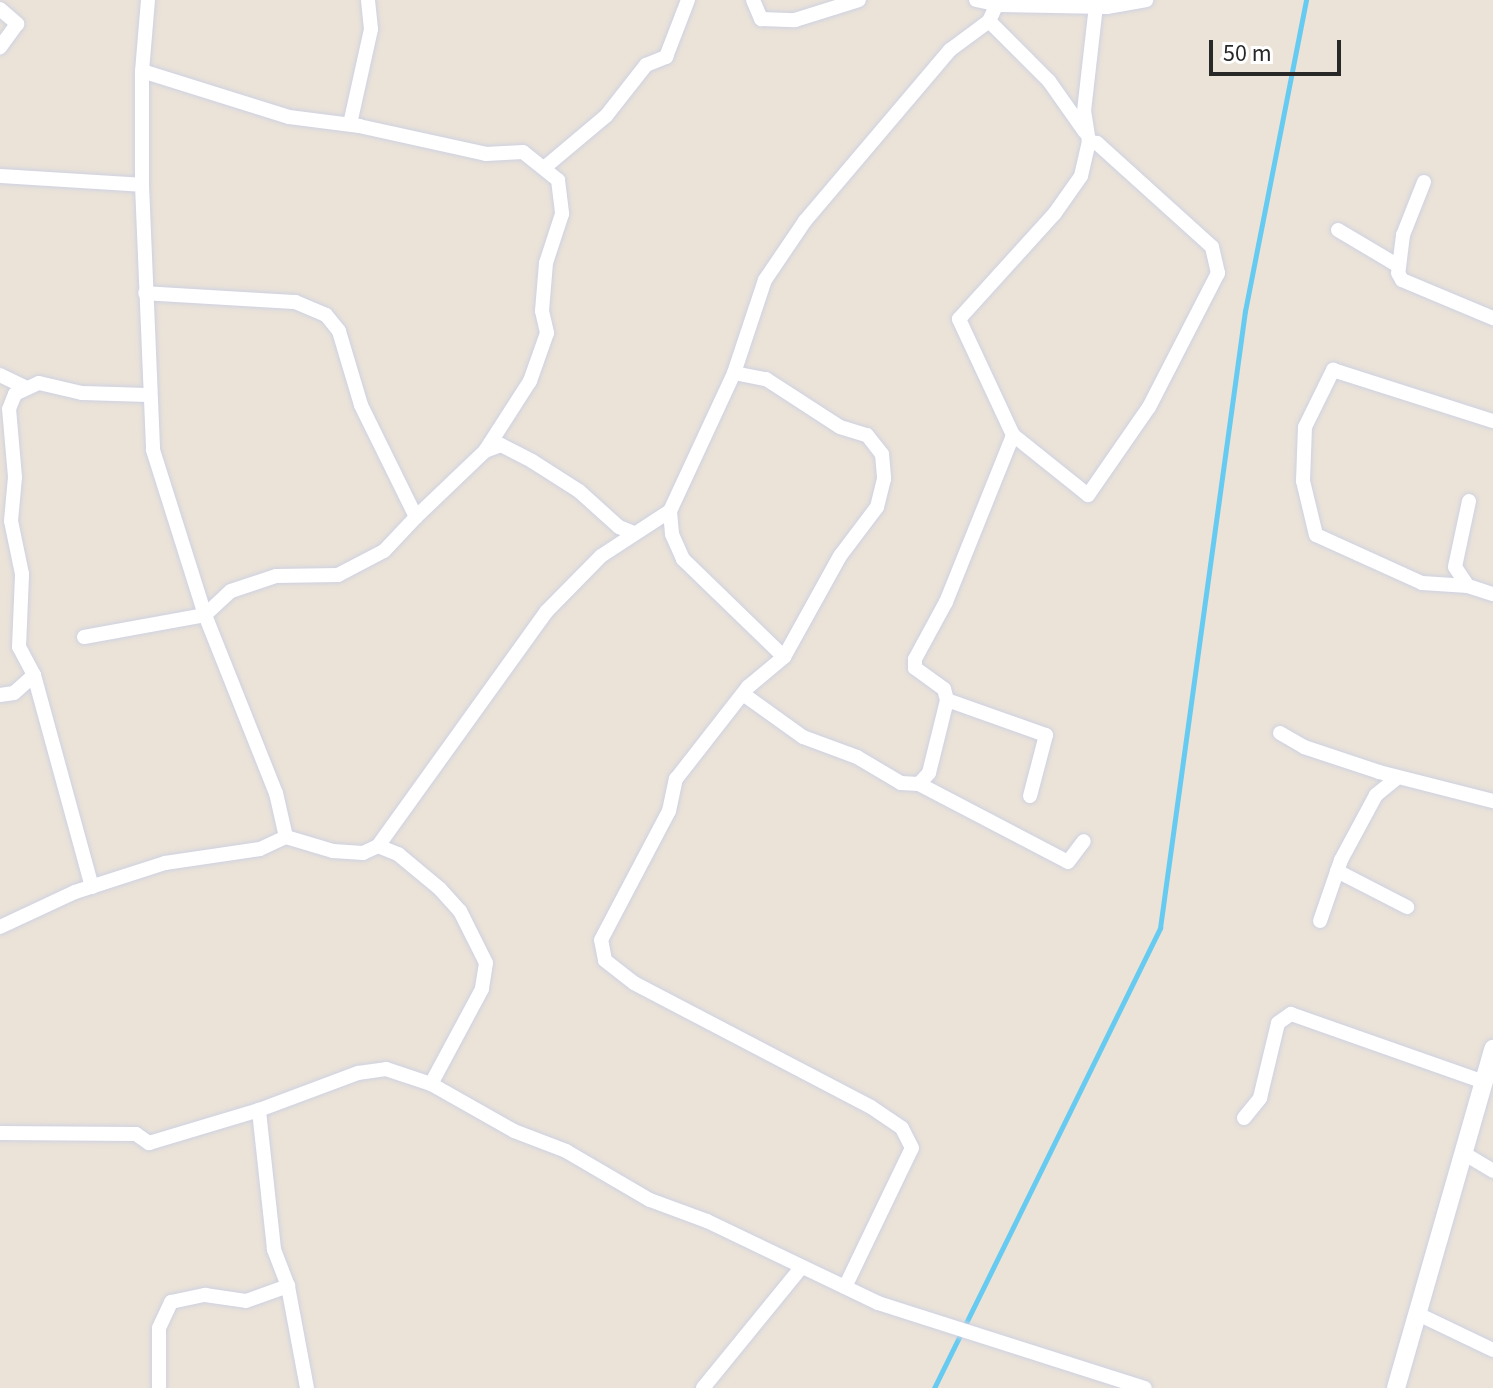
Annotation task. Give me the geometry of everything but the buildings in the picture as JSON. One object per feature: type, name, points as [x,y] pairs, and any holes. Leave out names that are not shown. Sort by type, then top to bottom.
[{"type":"street","points":[[148,0],[142,71],[142,185],[148,395],[153,450],[205,615],[276,793],[286,837]]},
{"type":"street","points":[[350,124],[371,29],[368,0]]},
{"type":"street","points":[[544,168],[606,116],[646,65],[666,57],[688,0]]},
{"type":"street","points":[[753,0],[761,19],[795,20],[859,0]]},
{"type":"street","points":[[976,0],[1096,6],[1146,0]]},
{"type":"street","points":[[784,657],[683,559],[672,534],[670,511],[734,373],[765,280],[805,221],[950,50],[989,21],[999,3]]},
{"type":"street","points":[[989,21],[1049,81],[1088,139],[1097,143],[1212,247],[1218,273],[1149,407],[1094,493],[1084,492],[1013,435],[959,319],[1055,213],[1081,176],[1088,139],[1084,111],[1096,6]]},
{"type":"street","points":[[0,9],[17,24],[0,47]]},
{"type":"street","points":[[84,637],[205,615],[231,591],[276,576],[301,579],[359,567],[384,551],[485,451],[530,381],[547,333],[542,311],[546,263],[562,214],[562,192],[558,180],[523,152],[486,154],[350,124],[289,117],[142,71]]},
{"type":"street","points":[[0,176],[142,185]]},
{"type":"street","points":[[1424,182],[1403,235],[1397,265],[1402,280],[1493,318]]},
{"type":"street","points":[[1338,230],[1397,265]]},
{"type":"street","points":[[145,293],[295,302],[326,315],[339,331],[361,405],[416,517]]},
{"type":"street","points":[[1493,421],[1333,370],[1305,427],[1303,481],[1316,535],[1422,583],[1468,586],[1493,594]]},
{"type":"street","points":[[734,373],[766,379],[840,427],[867,435],[882,454],[884,479],[877,507],[840,556],[784,657],[743,694],[676,779],[669,811],[601,940],[605,960],[634,983],[871,1107],[902,1128],[912,1148],[845,1287]]},
{"type":"street","points":[[0,375],[25,387]]},
{"type":"street","points":[[92,887],[34,675],[19,647],[22,574],[5,523],[15,477],[9,409],[25,387],[39,383],[82,393],[148,395]]},
{"type":"street","points":[[919,784],[929,773],[947,700],[944,689],[915,668],[915,659],[946,602],[1013,435]]},
{"type":"street","points":[[485,451],[501,445],[532,461],[579,491],[619,527],[634,533]]},
{"type":"street","points":[[1468,586],[1455,567],[1469,501]]},
{"type":"street","points":[[0,927],[92,887],[165,863],[260,849],[286,837],[341,852],[363,853],[378,846],[546,612],[601,556],[670,511]]},
{"type":"street","points":[[0,695],[14,693],[34,675]]},
{"type":"street","points":[[743,694],[803,737],[857,757],[901,783],[919,784],[1068,862],[1084,841]]},
{"type":"street","points":[[947,700],[1046,735],[1030,796]]},
{"type":"street","points":[[1280,733],[1304,747],[1398,777],[1493,801]]},
{"type":"street","points":[[1320,921],[1337,871],[1376,795],[1398,777]]},
{"type":"street","points":[[378,846],[398,854],[440,889],[460,911],[486,963],[482,989],[431,1084]]},
{"type":"street","points":[[1337,871],[1407,907]]},
{"type":"street","points":[[1244,1118],[1260,1098],[1278,1023],[1291,1014],[1484,1082]]},
{"type":"street","points":[[1396,1388],[1420,1315],[1493,1049]]},
{"type":"street","points":[[0,1133],[136,1134],[149,1143],[259,1110],[358,1073],[386,1069],[431,1084],[514,1131],[566,1151],[607,1179],[845,1287],[936,1324],[1145,1388]]},
{"type":"street","points":[[259,1110],[275,1221],[274,1249],[288,1286],[307,1388]]},
{"type":"street","points":[[1465,1154],[1493,1171]]},
{"type":"street","points":[[703,1388],[801,1268]]},
{"type":"street","points":[[159,1388],[159,1328],[171,1302],[205,1295],[246,1301],[288,1286]]},
{"type":"street","points":[[1420,1315],[1493,1350]]},
{"type":"waterway","points":[[934,1388],[1160,928],[1245,311],[1306,0]]}]
